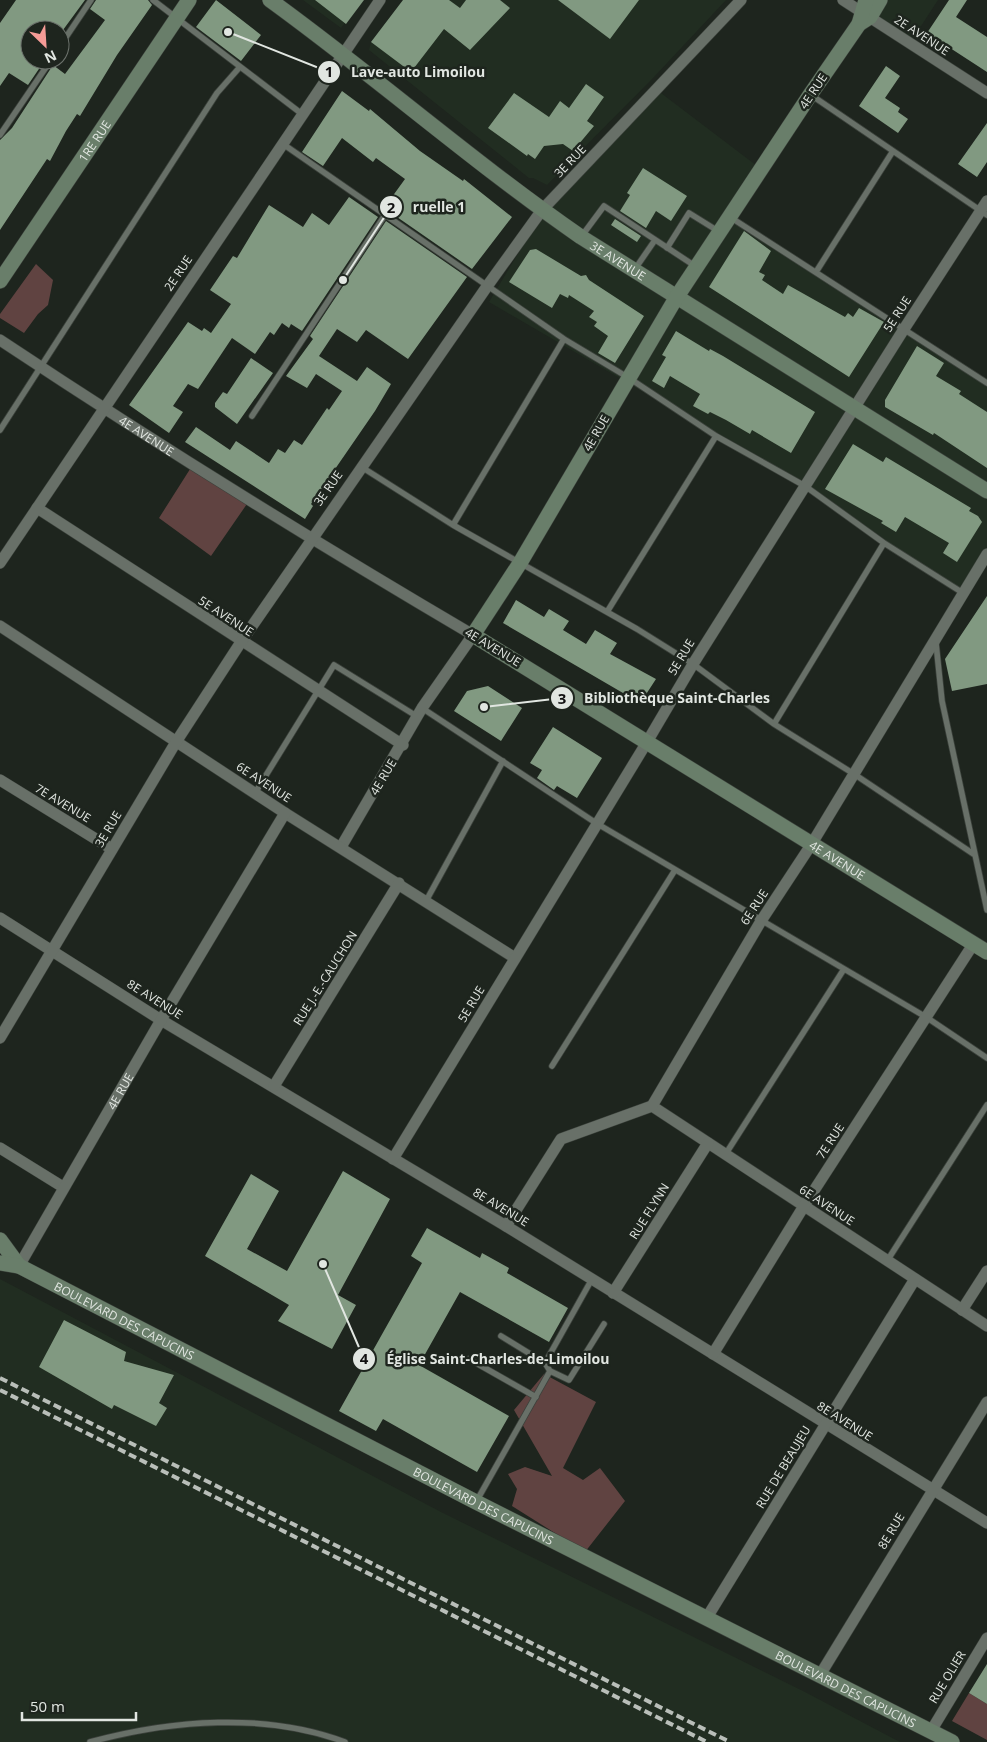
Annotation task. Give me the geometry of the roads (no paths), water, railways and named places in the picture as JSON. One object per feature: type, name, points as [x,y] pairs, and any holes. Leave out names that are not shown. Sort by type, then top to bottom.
[{"type":"main road","name":"1RE RUE","points":[[0,281],[189,0]]},
{"type":"main road","name":"3E AVENUE","points":[[270,0],[343,53],[542,210],[634,272],[987,491]]},
{"type":"main road","name":"4E RUE","points":[[473,635],[520,563],[676,298],[864,13],[880,0]]},
{"type":"main road","name":"4E AVENUE","points":[[473,635],[987,952]]},
{"type":"main road","name":"BOULEVARD DES CAPUCINS","points":[[0,1240],[19,1266]]},
{"type":"main road","name":"BOULEVARD DES CAPUCINS","points":[[0,1263],[19,1266],[476,1502],[952,1742]]},
{"type":"street","name":"2E RUE","points":[[0,563],[102,408],[380,0]]},
{"type":"street","name":"3E RUE","points":[[0,1038],[51,949],[176,742],[310,539],[488,285],[542,210],[741,0]]},
{"type":"street","name":"2E AVENUE","points":[[843,0],[987,93]]},
{"type":"street","name":"5E RUE","points":[[392,1159],[693,664],[904,329],[985,209]]},
{"type":"street","name":"4E AVENUE","points":[[0,340],[102,408],[310,539],[473,635]]},
{"type":"street","name":"5E AVENUE","points":[[37,508],[241,642],[403,745]]},
{"type":"street","name":"6E RUE","points":[[652,1106],[761,921],[811,845],[987,554]]},
{"type":"street","name":"6E AVENUE","points":[[0,626],[285,813],[399,883],[515,958]]},
{"type":"street","name":"4E RUE","points":[[341,847],[403,745],[420,712],[473,635]]},
{"type":"street","name":"7E AVENUE","points":[[0,780],[112,848]]},
{"type":"street","name":"4E RUE","points":[[19,1266],[161,1020],[285,813]]},
{"type":"street","name":"RUE J.-E.-CAUCHON","points":[[274,1086],[399,883]]},
{"type":"street","name":"8E AVENUE","points":[[0,918],[161,1020],[506,1226],[987,1524]]},
{"type":"street","name":"7E RUE","points":[[712,1354],[804,1206],[974,943]]},
{"type":"street","name":"6E AVENUE","points":[[652,1106],[987,1326]]},
{"type":"street","points":[[506,1226],[561,1139],[652,1106]]},
{"type":"street","name":"RUE FLYNN","points":[[613,1293],[708,1143]]},
{"type":"street","points":[[0,1148],[64,1187]]},
{"type":"street","points":[[962,1310],[987,1271]]},
{"type":"street","name":"RUE DE BEAUJEU","points":[[706,1619],[915,1279]]},
{"type":"street","name":"8E RUE","points":[[820,1675],[987,1402]]},
{"type":"street","name":"RUE OLIER","points":[[931,1731],[987,1638]]},
{"type":"lane","points":[[70,31],[91,0]]},
{"type":"lane","points":[[153,0],[239,68],[302,114]]},
{"type":"lane","points":[[0,430],[42,368],[217,93],[239,68]]},
{"type":"lane","points":[[0,135],[43,70]]},
{"type":"lane","points":[[810,95],[893,151],[985,209]]},
{"type":"lane","points":[[282,144],[564,339],[629,378],[716,436],[805,486],[884,543],[962,593]]},
{"type":"lane","points":[[816,272],[893,151]]},
{"type":"lane","points":[[581,236],[604,206],[696,267]]},
{"type":"lane","points":[[667,248],[689,213],[719,232]]},
{"type":"lane","points":[[252,416],[385,215]]},
{"type":"lane","points":[[730,216],[986,380]]},
{"type":"lane","points":[[634,272],[655,240]]},
{"type":"lane","points":[[453,525],[564,339]]},
{"type":"lane","points":[[607,612],[716,436]]},
{"type":"lane","points":[[360,466],[453,525],[607,612],[693,664],[774,724],[854,774],[975,855]]},
{"type":"lane","points":[[774,724],[884,543]]},
{"type":"lane","points":[[935,641],[942,701],[987,910]]},
{"type":"lane","points":[[256,793],[334,665],[420,712],[503,762],[596,823],[926,1017],[987,1058]]},
{"type":"lane","points":[[426,901],[503,762]]},
{"type":"lane","points":[[552,1066],[676,870]]},
{"type":"lane","points":[[725,1154],[844,969]]},
{"type":"lane","points":[[887,1261],[987,1105]]},
{"type":"lane","points":[[545,1363],[592,1279]]},
{"type":"lane","points":[[501,1336],[545,1363],[550,1371],[569,1380],[604,1324]]},
{"type":"lane","points":[[469,1359],[536,1397]]},
{"type":"lane","points":[[476,1502],[550,1371]]},
{"type":"lane","points":[[90,1742],[119,1734],[175,1726],[240,1722],[290,1727],[345,1742]]},
{"type":"railway","points":[[0,1378],[730,1742]]},
{"type":"railway","points":[[0,1390],[707,1742]]},
{"type":"place","name":"Lave-auto Limoilou","points":[[228,32]]},
{"type":"place","name":"ruelle 1","points":[[343,280]]},
{"type":"place","name":"Bibliothèque Saint-Charles","points":[[484,707]]},
{"type":"place","name":"Église Saint-Charles-de-Limoilou","points":[[323,1264]]}]
